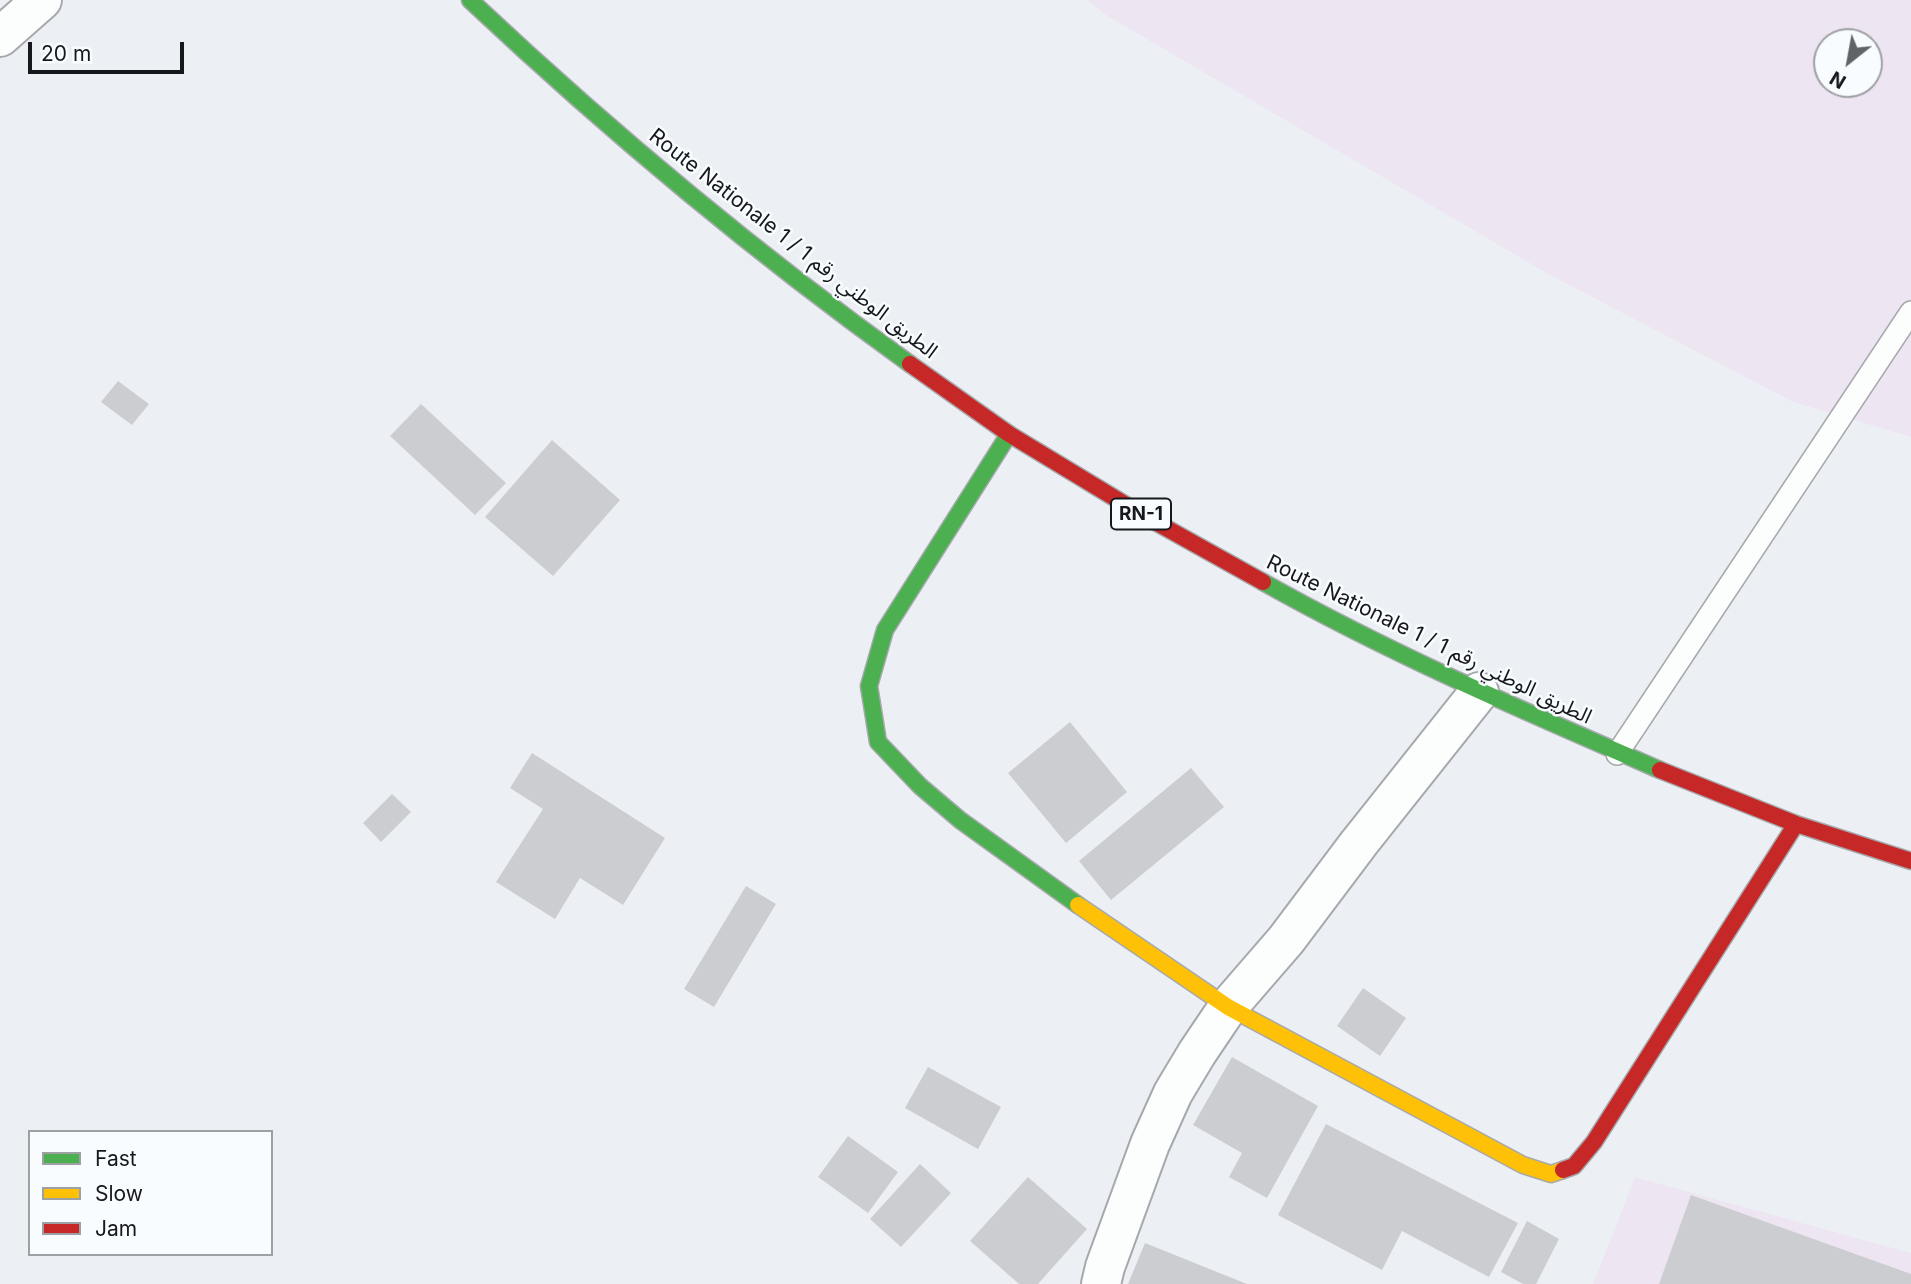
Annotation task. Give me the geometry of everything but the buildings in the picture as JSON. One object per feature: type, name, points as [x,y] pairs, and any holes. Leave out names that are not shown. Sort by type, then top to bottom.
[{"type":"main road","name":"Route Nationale 1 / الطريق الوطني رقم 1","points":[[470,0],[539,65],[659,167],[891,351],[1009,434],[1141,514],[1319,614],[1479,692],[1617,754],[1796,824],[1911,861]]},
{"type":"main road","points":[[1009,434],[885,630],[869,686],[878,741],[920,786],[960,820],[1140,949],[1228,1007],[1523,1165],[1550,1174],[1574,1166],[1594,1142],[1796,824]]},
{"type":"street","points":[[0,37],[41,0]]},
{"type":"street","points":[[1101,1284],[1150,1144],[1172,1093],[1228,1007],[1286,940],[1479,692]]},
{"type":"lane","points":[[1617,754],[1911,312]]},
{"type":"shaded area","points":[[1088,0],[1911,0],[1911,437],[1793,402],[1550,275],[1104,14]]},
{"type":"shaded area","points":[[1635,1177],[1911,1253],[1911,1284],[1593,1284]]},
{"type":"traffic: fast","points":[[470,0],[575,96],[684,189],[796,279],[910,364]]},
{"type":"traffic: fast","points":[[1009,434],[885,630],[869,686],[878,742],[920,786],[960,820],[1078,905]]},
{"type":"traffic: fast","points":[[1263,582],[1410,658],[1660,770]]},
{"type":"traffic: slow","points":[[1078,905],[1228,1007],[1523,1165],[1551,1174],[1563,1170]]},
{"type":"traffic: jam","points":[[910,364],[1009,434],[1141,514],[1263,582]]},
{"type":"traffic: jam","points":[[1660,770],[1796,824],[1911,861]]},
{"type":"traffic: jam","points":[[1563,1170],[1574,1166],[1594,1142],[1796,824]]}]
